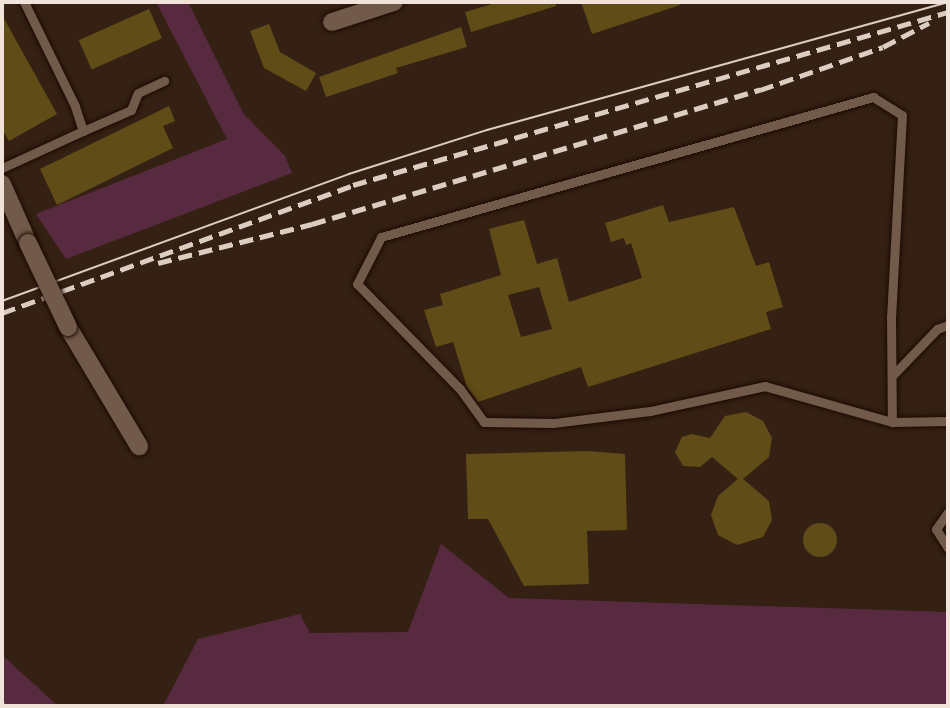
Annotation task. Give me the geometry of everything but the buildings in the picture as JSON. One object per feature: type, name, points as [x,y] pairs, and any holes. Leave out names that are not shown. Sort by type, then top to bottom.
[{"type":"street","points":[[332,22],[394,2]]},
{"type":"street","points":[[2,184],[68,327],[139,446]]},
{"type":"lane","points":[[24,2],[75,106],[83,131]]},
{"type":"lane","points":[[2,168],[131,110],[138,93],[164,80]]},
{"type":"lane","points":[[892,422],[902,115],[873,97],[381,237],[357,284],[460,389],[484,422],[553,423],[650,411],[765,386],[892,422],[948,421]]},
{"type":"lane","points":[[892,376],[937,328],[948,325]]},
{"type":"lane","points":[[948,512],[936,529],[948,548]]},
{"type":"path","points":[[2,702],[5,706]]},
{"type":"shaded area","points":[[156,2],[188,2],[243,113],[285,156],[292,173],[66,259],[36,214],[227,139]]},
{"type":"shaded area","points":[[441,544],[509,598],[948,612],[948,706],[163,706],[198,639],[300,614],[310,633],[408,632]]},
{"type":"shaded area","points":[[2,655],[58,706],[2,706]]},
{"type":"tram line","points":[[2,301],[349,174],[487,130],[948,2]]},
{"type":"railway","points":[[2,313],[353,185],[948,12]]},
{"type":"railway","points":[[158,263],[312,224],[760,90],[883,47],[929,23]]}]
